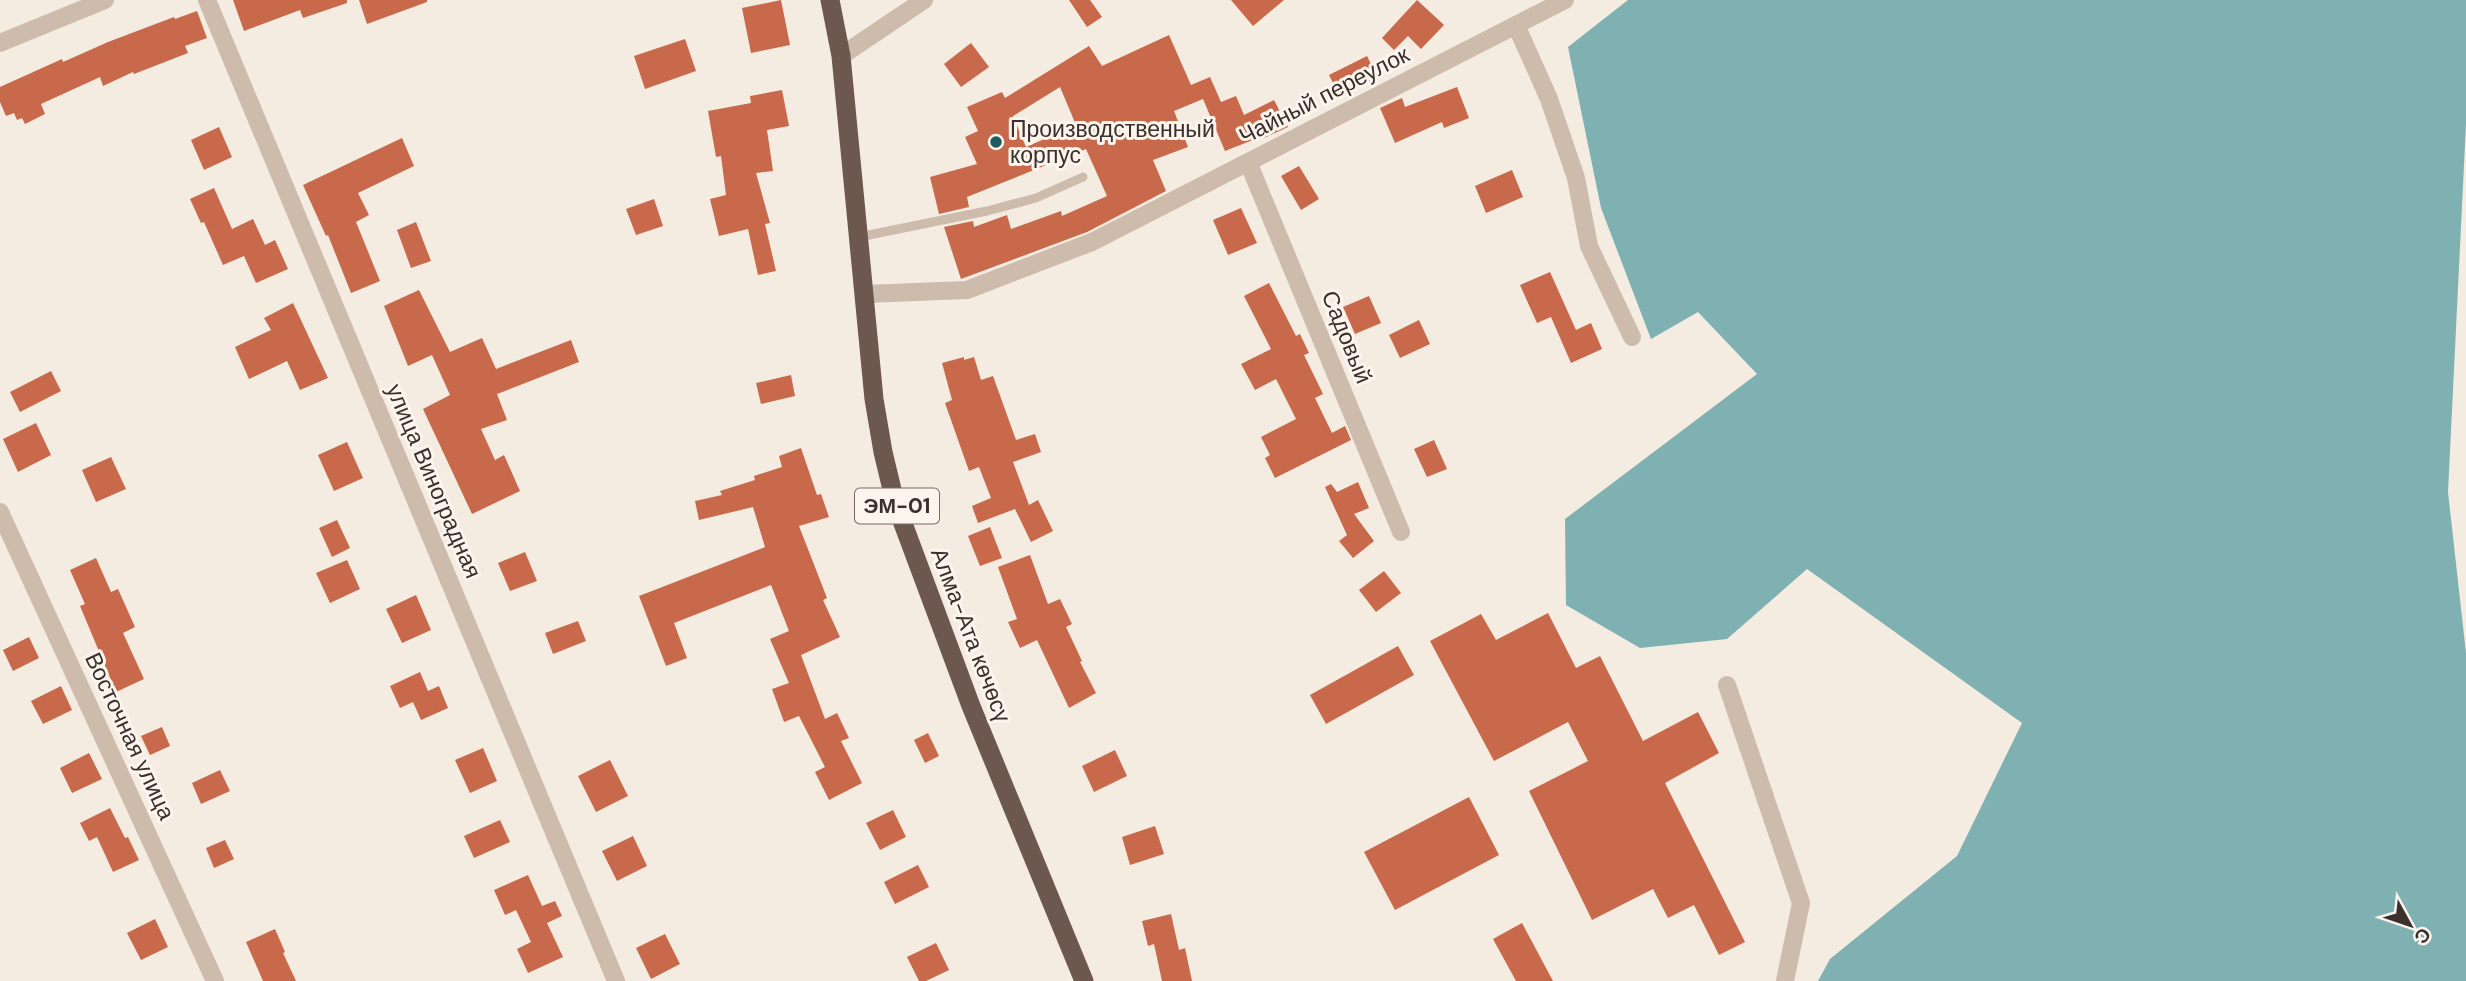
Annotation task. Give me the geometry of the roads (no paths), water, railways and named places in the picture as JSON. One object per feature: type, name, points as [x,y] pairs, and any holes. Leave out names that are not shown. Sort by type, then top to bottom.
[{"type":"highway","name":"Алма-Ата көчөсү","points":[[830,0],[841,56],[874,400],[895,502],[971,706],[1084,981]]},
{"type":"street","points":[[0,43],[104,0]]},
{"type":"street","name":"улица Виноградная","points":[[207,0],[616,981]]},
{"type":"street","points":[[841,56],[924,0]]},
{"type":"street","name":"Чайный переулок","points":[[865,295],[967,290],[1091,242],[1565,0]]},
{"type":"street","points":[[1516,25],[1549,99],[1576,178],[1589,246],[1632,337]]},
{"type":"street","name":"Садовый","points":[[1248,162],[1401,532]]},
{"type":"street","name":"Восточная улица","points":[[0,512],[215,981]]},
{"type":"street","points":[[1727,685],[1801,904],[1785,981]]},
{"type":"lane","points":[[859,237],[987,211],[1036,198],[1083,177]]},
{"type":"water","points":[[1628,0],[2466,0],[2466,124],[2448,492],[2466,653],[2466,981],[1818,981],[1830,959],[1957,856],[2022,723],[1807,569],[1727,639],[1640,648],[1566,605],[1565,519],[1757,374],[1698,312],[1651,339],[1601,208],[1568,47]]},
{"type":"place","name":"Производственный корпус","points":[[996,142]]}]
